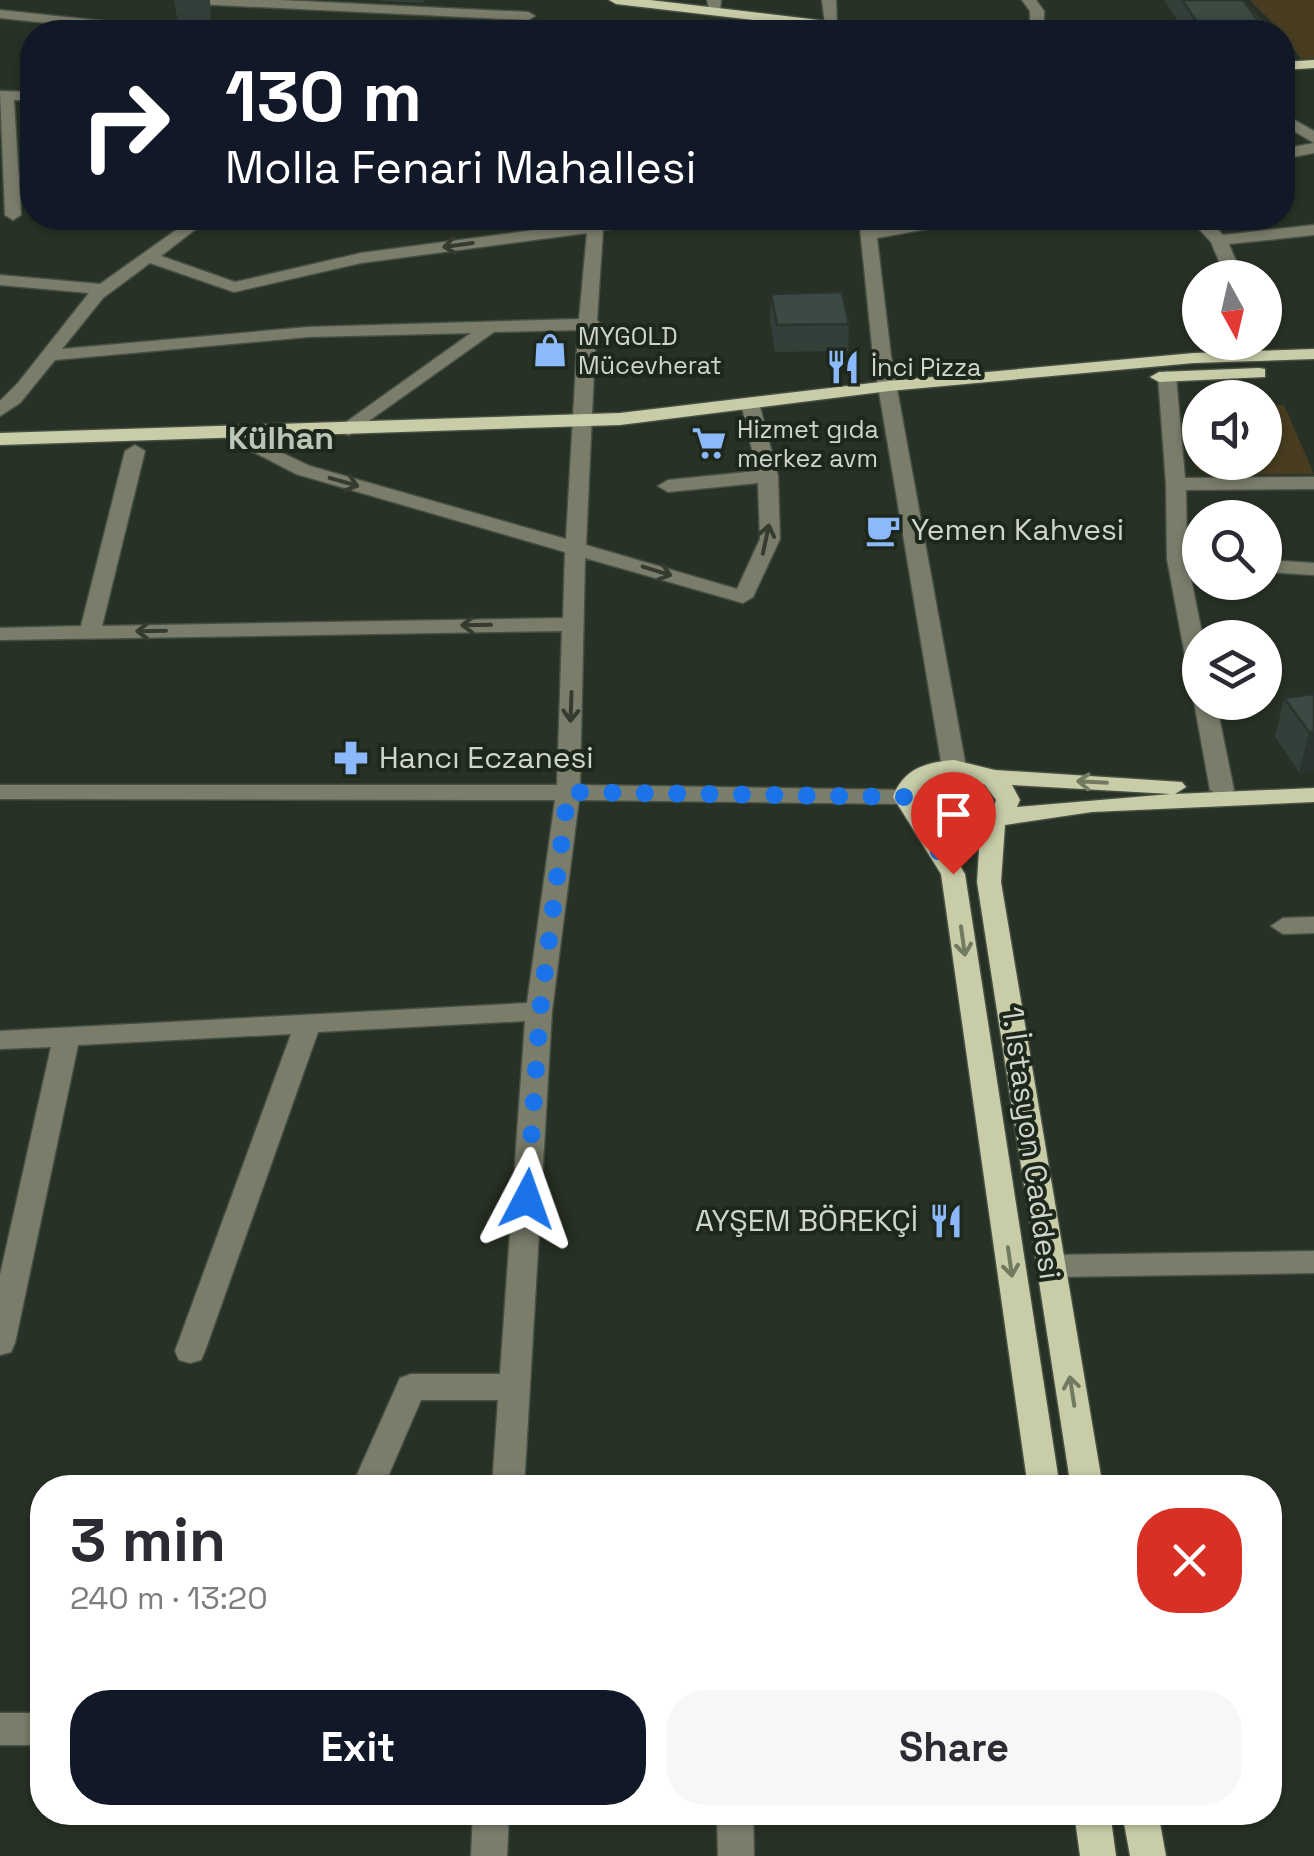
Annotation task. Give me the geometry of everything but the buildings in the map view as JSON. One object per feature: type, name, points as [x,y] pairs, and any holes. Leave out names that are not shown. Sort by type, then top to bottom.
[{"type":"main road","points":[[616,0],[671,6],[714,5],[802,20]]},
{"type":"main road","points":[[642,0],[671,6]]},
{"type":"main road","points":[[1282,351],[1314,354]]},
{"type":"main road","points":[[0,454],[254,447],[580,428],[1182,359]]},
{"type":"main road","points":[[891,394],[1314,371]]},
{"type":"main road","points":[[0,440],[349,429],[580,428]]},
{"type":"main road","points":[[954,767],[990,777],[1304,794],[1092,804],[997,820],[979,829],[948,829],[912,808],[907,787],[924,772],[954,767]]},
{"type":"main road","points":[[990,777],[1000,784],[1008,800],[997,820]]},
{"type":"main road","name":"1. İstasyon Caddesi","points":[[912,808],[953,874],[1042,1475]]},
{"type":"main road","name":"1. İstasyon Caddesi","points":[[997,820],[988,882],[1085,1475]]},
{"type":"main road","points":[[1094,1825],[1098,1856]]},
{"type":"main road","points":[[1142,1825],[1148,1856]]},
{"type":"street","points":[[195,0],[528,16]]},
{"type":"street","points":[[516,0],[531,20]]},
{"type":"street","points":[[1234,0],[1252,20]]},
{"type":"street","points":[[0,14],[56,20]]},
{"type":"street","points":[[3,95],[6,216]]},
{"type":"street","points":[[0,410],[28,385],[83,308],[123,272],[188,230]]},
{"type":"street","points":[[524,230],[528,234]]},
{"type":"street","points":[[149,257],[234,288],[361,258],[549,230]]},
{"type":"street","points":[[509,1475],[540,1011],[568,792],[580,428],[596,230]]},
{"type":"street","points":[[869,230],[882,356],[954,767]]},
{"type":"street","points":[[1209,230],[1219,240],[1227,260]]},
{"type":"street","points":[[1219,240],[1314,230]]},
{"type":"street","points":[[0,280],[104,290]]},
{"type":"street","points":[[52,355],[308,332],[591,324]]},
{"type":"street","points":[[349,429],[490,327]]},
{"type":"street","points":[[1167,376],[1178,559],[1189,620]]},
{"type":"street","points":[[0,389],[28,385]]},
{"type":"street","points":[[254,447],[302,470],[743,598],[770,538],[768,476],[752,410]]},
{"type":"street","points":[[90,632],[135,450]]},
{"type":"street","points":[[668,486],[768,476]]},
{"type":"street","points":[[1176,484],[1314,483]]},
{"type":"street","points":[[1178,559],[1182,559]]},
{"type":"street","points":[[1282,567],[1314,570]]},
{"type":"street","points":[[0,634],[574,624]]},
{"type":"street","points":[[1208,720],[1222,790]]},
{"type":"street","points":[[0,792],[568,792],[912,808]]},
{"type":"street","points":[[1282,926],[1314,924]]},
{"type":"street","points":[[0,1040],[540,1011]]},
{"type":"street","points":[[190,1350],[307,1026]]},
{"type":"street","points":[[0,1343],[66,1038]]},
{"type":"street","points":[[1051,1266],[1314,1262]]},
{"type":"street","points":[[374,1475],[411,1388],[515,1387]]},
{"type":"street","points":[[0,1730],[30,1729]]},
{"type":"street","points":[[489,1856],[490,1825]]},
{"type":"street","points":[[735,1825],[736,1856]]},
{"type":"shaded area","points":[[1250,0],[1314,0],[1314,58],[1301,59],[1295,50],[1295,20],[1270,20]]},
{"type":"shaded area","points":[[1282,405],[1284,405],[1314,474],[1282,474]]},
{"type":"shaded area","points":[[952,779],[974,781],[994,799],[990,812],[962,821],[932,811],[925,797],[927,791]]},
{"type":"place","name":"MYGOLD Mücevherat","points":[[550,350]]},
{"type":"place","name":"İnci Pizza","points":[[843,367]]},
{"type":"place","name":"Hizmet gıda merkez avm","points":[[709,443]]},
{"type":"place","name":"Yemen Kahvesi","points":[[883,530]]},
{"type":"place","name":"Hancı Eczanesi","points":[[351,758]]},
{"type":"place","name":"AYŞEM BÖREKÇİ","points":[[946,1221]]},
{"type":"district","name":"Külhan","points":[[281,438]]},
{"type":"route","points":[[527,1199],[540,1011],[568,792],[905,797],[953,874]]}]
